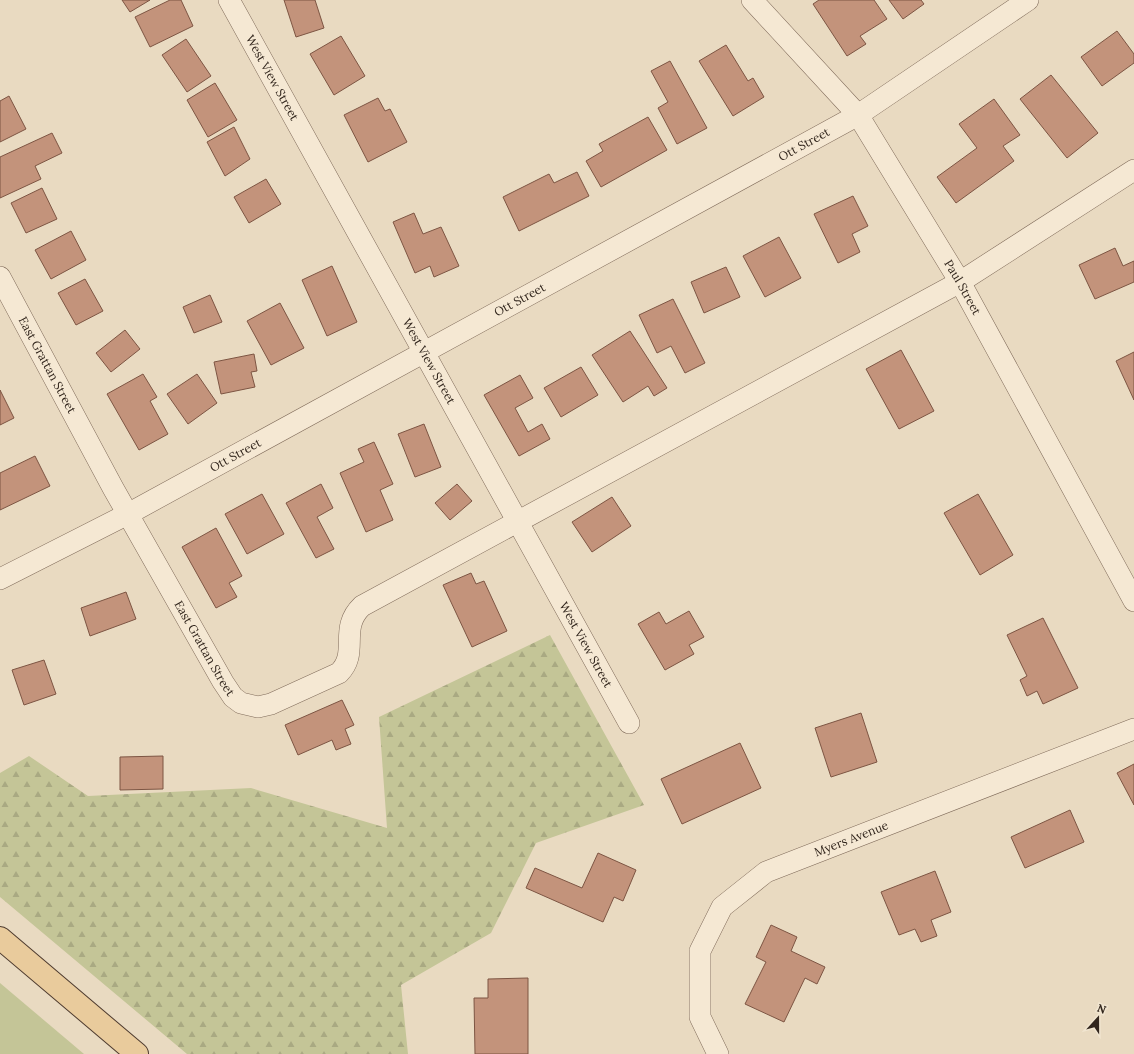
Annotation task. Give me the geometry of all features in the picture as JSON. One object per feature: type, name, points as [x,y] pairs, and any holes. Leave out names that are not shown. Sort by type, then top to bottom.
[{"type":"main road","points":[[0,938],[137,1054]]},
{"type":"street","name":"West View Street","points":[[229,0],[629,723]]},
{"type":"street","name":"Paul Street","points":[[752,0],[858,115],[960,282],[1134,601]]},
{"type":"street","name":"Ott Street","points":[[0,579],[128,514],[858,115],[1028,0]]},
{"type":"street","name":"East Grattan Street","points":[[0,277],[128,514],[230,692],[241,703],[258,708],[271,704],[339,673],[346,665],[349,656],[349,632],[351,621],[362,606],[960,282],[1134,170]]},
{"type":"street","name":"Myers Avenue","points":[[718,1054],[700,1017],[700,951],[722,907],[766,872],[1134,729]]},
{"type":"green space","points":[[550,635],[644,805],[536,843],[491,933],[401,985],[408,1054],[187,1054],[0,897],[0,773],[29,756],[88,796],[251,788],[387,828],[379,717]]},
{"type":"green space","points":[[0,983],[84,1054],[0,1054]]},
{"type":"building","points":[[122,0],[150,0],[130,12]]},
{"type":"building","points":[[170,0],[181,0],[193,26],[150,47],[135,17]]},
{"type":"building","points":[[284,0],[315,0],[324,28],[296,37]]},
{"type":"building","points":[[819,0],[874,0],[887,19],[860,36],[866,44],[847,56],[813,4]]},
{"type":"building","points":[[889,0],[921,0],[924,4],[903,19]]},
{"type":"building","points":[[1117,31],[1134,54],[1134,63],[1102,86],[1081,57]]},
{"type":"building","points":[[341,36],[365,76],[334,95],[310,54]]},
{"type":"building","points":[[186,39],[211,76],[187,92],[162,55]]},
{"type":"building","points":[[726,45],[748,81],[753,78],[764,97],[733,116],[699,61]]},
{"type":"building","points":[[670,61],[707,128],[677,144],[658,108],[668,102],[651,71]]},
{"type":"building","points":[[1051,75],[1098,133],[1067,158],[1020,99]]},
{"type":"building","points":[[215,83],[237,120],[208,137],[187,100]]},
{"type":"building","points":[[9,96],[26,129],[0,142],[0,101]]},
{"type":"building","points":[[378,98],[385,111],[390,109],[407,142],[368,162],[344,115]]},
{"type":"building","points":[[994,99],[1020,135],[1003,146],[1014,161],[956,203],[937,177],[977,148],[959,124]]},
{"type":"building","points":[[648,117],[667,150],[601,187],[586,161],[603,151],[599,144]]},
{"type":"building","points":[[234,127],[250,159],[225,176],[207,142]]},
{"type":"building","points":[[52,133],[62,153],[35,166],[41,179],[0,198],[0,157]]},
{"type":"building","points":[[577,172],[589,196],[519,231],[503,197],[549,174],[554,183]]},
{"type":"building","points":[[266,179],[281,204],[249,223],[234,197]]},
{"type":"building","points":[[42,188],[57,219],[26,233],[11,203]]},
{"type":"building","points":[[853,196],[868,226],[852,234],[860,252],[838,263],[814,214]]},
{"type":"building","points":[[414,213],[423,234],[441,227],[459,266],[434,277],[430,266],[415,273],[393,222]]},
{"type":"building","points":[[71,231],[86,260],[51,279],[35,250]]},
{"type":"building","points":[[779,237],[801,278],[765,297],[743,256]]},
{"type":"building","points":[[1115,248],[1123,266],[1134,261],[1134,282],[1095,299],[1079,265]]},
{"type":"building","points":[[332,266],[357,322],[327,336],[302,280]]},
{"type":"building","points":[[726,267],[740,297],[704,313],[691,282]]},
{"type":"building","points":[[85,279],[103,311],[76,325],[58,293]]},
{"type":"building","points":[[210,295],[222,322],[194,333],[183,307]]},
{"type":"building","points":[[673,299],[705,363],[685,373],[671,346],[657,353],[639,315]]},
{"type":"building","points":[[280,303],[304,348],[271,365],[247,321]]},
{"type":"building","points":[[125,330],[140,349],[111,372],[96,353]]},
{"type":"building","points":[[630,331],[667,388],[654,396],[648,386],[623,402],[592,355]]},
{"type":"building","points":[[901,350],[934,411],[899,429],[866,369]]},
{"type":"building","points":[[1134,352],[1134,400],[1116,361]]},
{"type":"building","points":[[254,354],[257,371],[251,372],[255,387],[221,394],[214,362]]},
{"type":"building","points":[[581,367],[598,395],[561,417],[544,388]]},
{"type":"building","points":[[143,374],[157,397],[150,401],[168,434],[139,450],[107,394]]},
{"type":"building","points":[[197,374],[217,403],[188,424],[167,394]]},
{"type":"building","points":[[520,375],[533,398],[515,408],[528,432],[542,424],[550,439],[519,456],[484,395]]},
{"type":"building","points":[[0,390],[14,418],[0,425]]},
{"type":"building","points":[[424,424],[441,467],[415,477],[398,434]]},
{"type":"building","points":[[374,442],[393,484],[380,490],[393,520],[366,532],[340,473],[364,462],[358,449]]},
{"type":"building","points":[[35,456],[50,486],[0,510],[0,473]]},
{"type":"building","points":[[321,484],[333,508],[317,517],[334,549],[316,558],[286,503]]},
{"type":"building","points":[[457,484],[472,501],[450,520],[435,503]]},
{"type":"building","points":[[262,494],[284,534],[247,554],[225,514]]},
{"type":"building","points":[[978,494],[1013,555],[980,575],[944,513]]},
{"type":"building","points":[[612,497],[631,526],[592,552],[572,522]]},
{"type":"building","points":[[216,528],[242,576],[229,583],[237,597],[216,608],[182,547]]},
{"type":"building","points":[[471,573],[476,584],[484,581],[507,631],[472,647],[443,585]]},
{"type":"building","points":[[126,592],[136,619],[90,636],[81,608]]},
{"type":"building","points":[[689,611],[704,637],[689,645],[694,654],[665,670],[638,624],[659,612],[666,624]]},
{"type":"building","points":[[1043,618],[1078,688],[1043,704],[1037,691],[1027,696],[1020,680],[1027,676],[1007,635]]},
{"type":"building","points":[[44,660],[56,694],[24,705],[12,670]]},
{"type":"building","points":[[342,700],[354,725],[345,729],[351,744],[336,750],[332,740],[298,755],[285,725]]},
{"type":"building","points":[[861,713],[877,762],[831,777],[815,728]]},
{"type":"building","points":[[740,743],[761,788],[682,824],[661,779]]},
{"type":"building","points":[[163,756],[163,789],[120,790],[120,757]]},
{"type":"building","points":[[1134,764],[1134,805],[1117,773]]},
{"type":"building","points":[[1070,810],[1084,842],[1025,868],[1011,837]]},
{"type":"building","points":[[598,853],[636,870],[623,901],[614,897],[603,922],[526,888],[535,868],[582,888]]},
{"type":"building","points":[[935,871],[951,912],[931,920],[937,936],[921,942],[915,929],[899,935],[881,892]]},
{"type":"building","points":[[771,925],[797,937],[791,951],[825,967],[817,984],[805,978],[784,1022],[745,1004],[766,962],[756,957]]},
{"type":"building","points":[[528,978],[528,1054],[475,1054],[474,998],[488,998],[488,979]]}]
